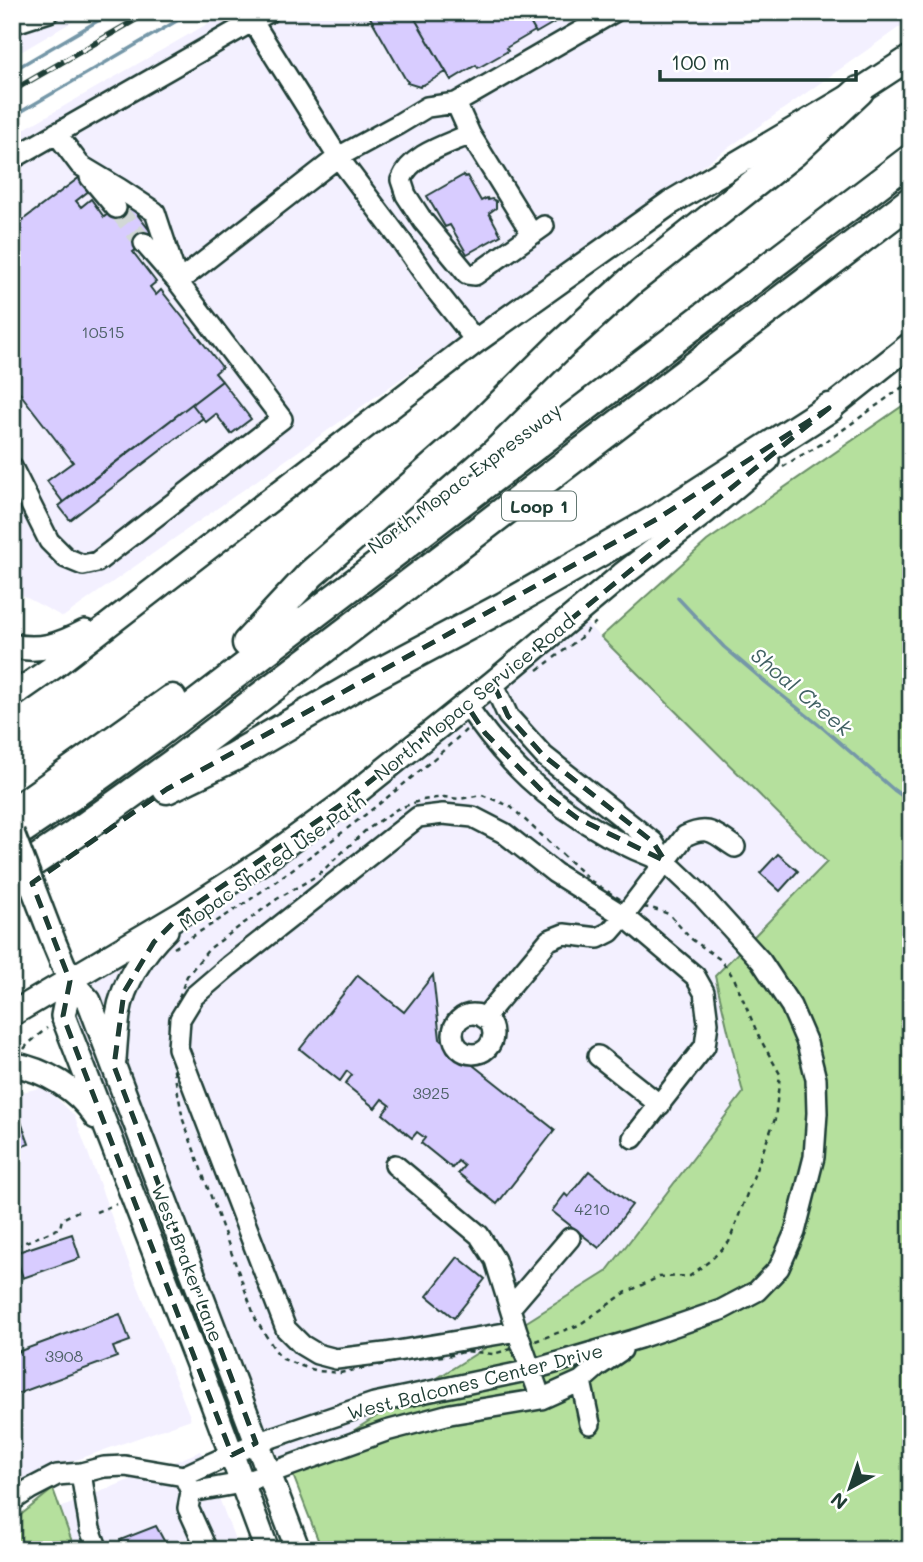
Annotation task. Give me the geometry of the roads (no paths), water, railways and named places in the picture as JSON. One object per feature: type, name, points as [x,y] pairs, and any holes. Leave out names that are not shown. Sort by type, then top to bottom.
[{"type":"highway","points":[[247,643],[311,574],[473,432],[630,282],[794,152],[859,91]]},
{"type":"highway","name":"North Mopac Expressway","points":[[12,813],[247,643],[911,138]]},
{"type":"highway","points":[[12,834],[153,737],[911,159]]},
{"type":"highway","points":[[12,876],[174,763],[911,201]]},
{"type":"highway","name":"Loop 1","points":[[12,896],[167,789],[911,223]]},
{"type":"highway","points":[[167,789],[233,757],[362,682],[505,606],[635,532],[830,408]]},
{"type":"main road","points":[[12,696],[55,666],[476,341],[670,203],[859,91],[911,57]]},
{"type":"main road","name":"North Mopac Service Road","points":[[12,1014],[183,913],[265,860],[468,715],[493,683],[622,575],[706,511],[911,344]]},
{"type":"main road","points":[[12,646],[27,649],[51,647],[119,616]]},
{"type":"main road","name":"West Braker Lane","points":[[12,834],[70,981],[89,1001],[298,1550]]},
{"type":"main road","points":[[114,1066],[118,1015],[130,978],[154,942],[183,913]]},
{"type":"main road","name":"West Braker Lane","points":[[70,981],[63,1016],[267,1550]]},
{"type":"main road","points":[[17,1058],[71,1090],[90,1108],[111,1140]]},
{"type":"main road","points":[[144,1224],[158,1227],[165,1235],[185,1290],[199,1311],[209,1320]]},
{"type":"street","points":[[12,24],[49,12]]},
{"type":"street","points":[[178,282],[338,157],[427,107],[456,103],[614,12]]},
{"type":"street","points":[[12,159],[261,17],[338,157],[476,341]]},
{"type":"street","points":[[456,103],[470,134],[538,230],[471,276],[423,221],[406,195],[401,180],[410,164],[470,134]]},
{"type":"street","points":[[56,132],[116,208]]},
{"type":"street","points":[[80,165],[155,212],[178,282]]},
{"type":"street","points":[[12,467],[49,541],[66,558],[83,565],[97,562],[282,419],[178,282],[144,243]]},
{"type":"street","name":"West Balcones Center Drive","points":[[188,1484],[232,1455],[256,1443],[374,1402],[531,1370],[640,1338],[721,1310],[757,1291],[779,1268],[795,1232],[814,1157],[817,1112],[816,1079],[807,1043],[792,1006],[761,961],[702,896],[665,861],[653,842],[544,756],[508,716],[493,683]]},
{"type":"street","name":"West Balcones Center Drive","points":[[468,715],[512,763],[543,792],[577,818],[642,855],[665,861]]},
{"type":"street","points":[[577,818],[586,816],[597,797]]},
{"type":"street","points":[[519,1338],[336,1359],[317,1354],[302,1345],[286,1329],[178,1048],[180,1019],[194,996],[220,973],[418,817],[443,814],[473,817],[504,833],[555,873],[628,911],[695,976],[704,992],[709,1023],[705,1046],[633,1138]]},
{"type":"street","points":[[484,1018],[548,940],[564,934],[598,938],[610,932],[685,836],[698,830],[713,832],[735,848]]},
{"type":"street","points":[[598,1056],[660,1105]]},
{"type":"street","points":[[395,1165],[479,1235],[495,1260],[541,1399]]},
{"type":"street","points":[[510,1308],[570,1238]]},
{"type":"street","name":"West Balcones Center Drive","points":[[188,1484],[242,1482],[386,1431],[450,1415],[541,1399],[581,1381],[640,1338]]},
{"type":"street","points":[[581,1381],[590,1424]]},
{"type":"street","points":[[12,1501],[57,1475],[125,1466],[188,1484],[188,1508],[207,1550]]},
{"type":"street","points":[[81,1473],[90,1529],[98,1550]]},
{"type":"waterway","points":[[12,71],[113,12]]},
{"type":"waterway","points":[[12,117],[192,12]]},
{"type":"waterway","name":"Shoal Creek","points":[[678,598],[724,647],[911,802]]},
{"type":"tunnel","points":[[116,208],[144,243]]},
{"type":"railway","points":[[12,91],[149,12]]}]
